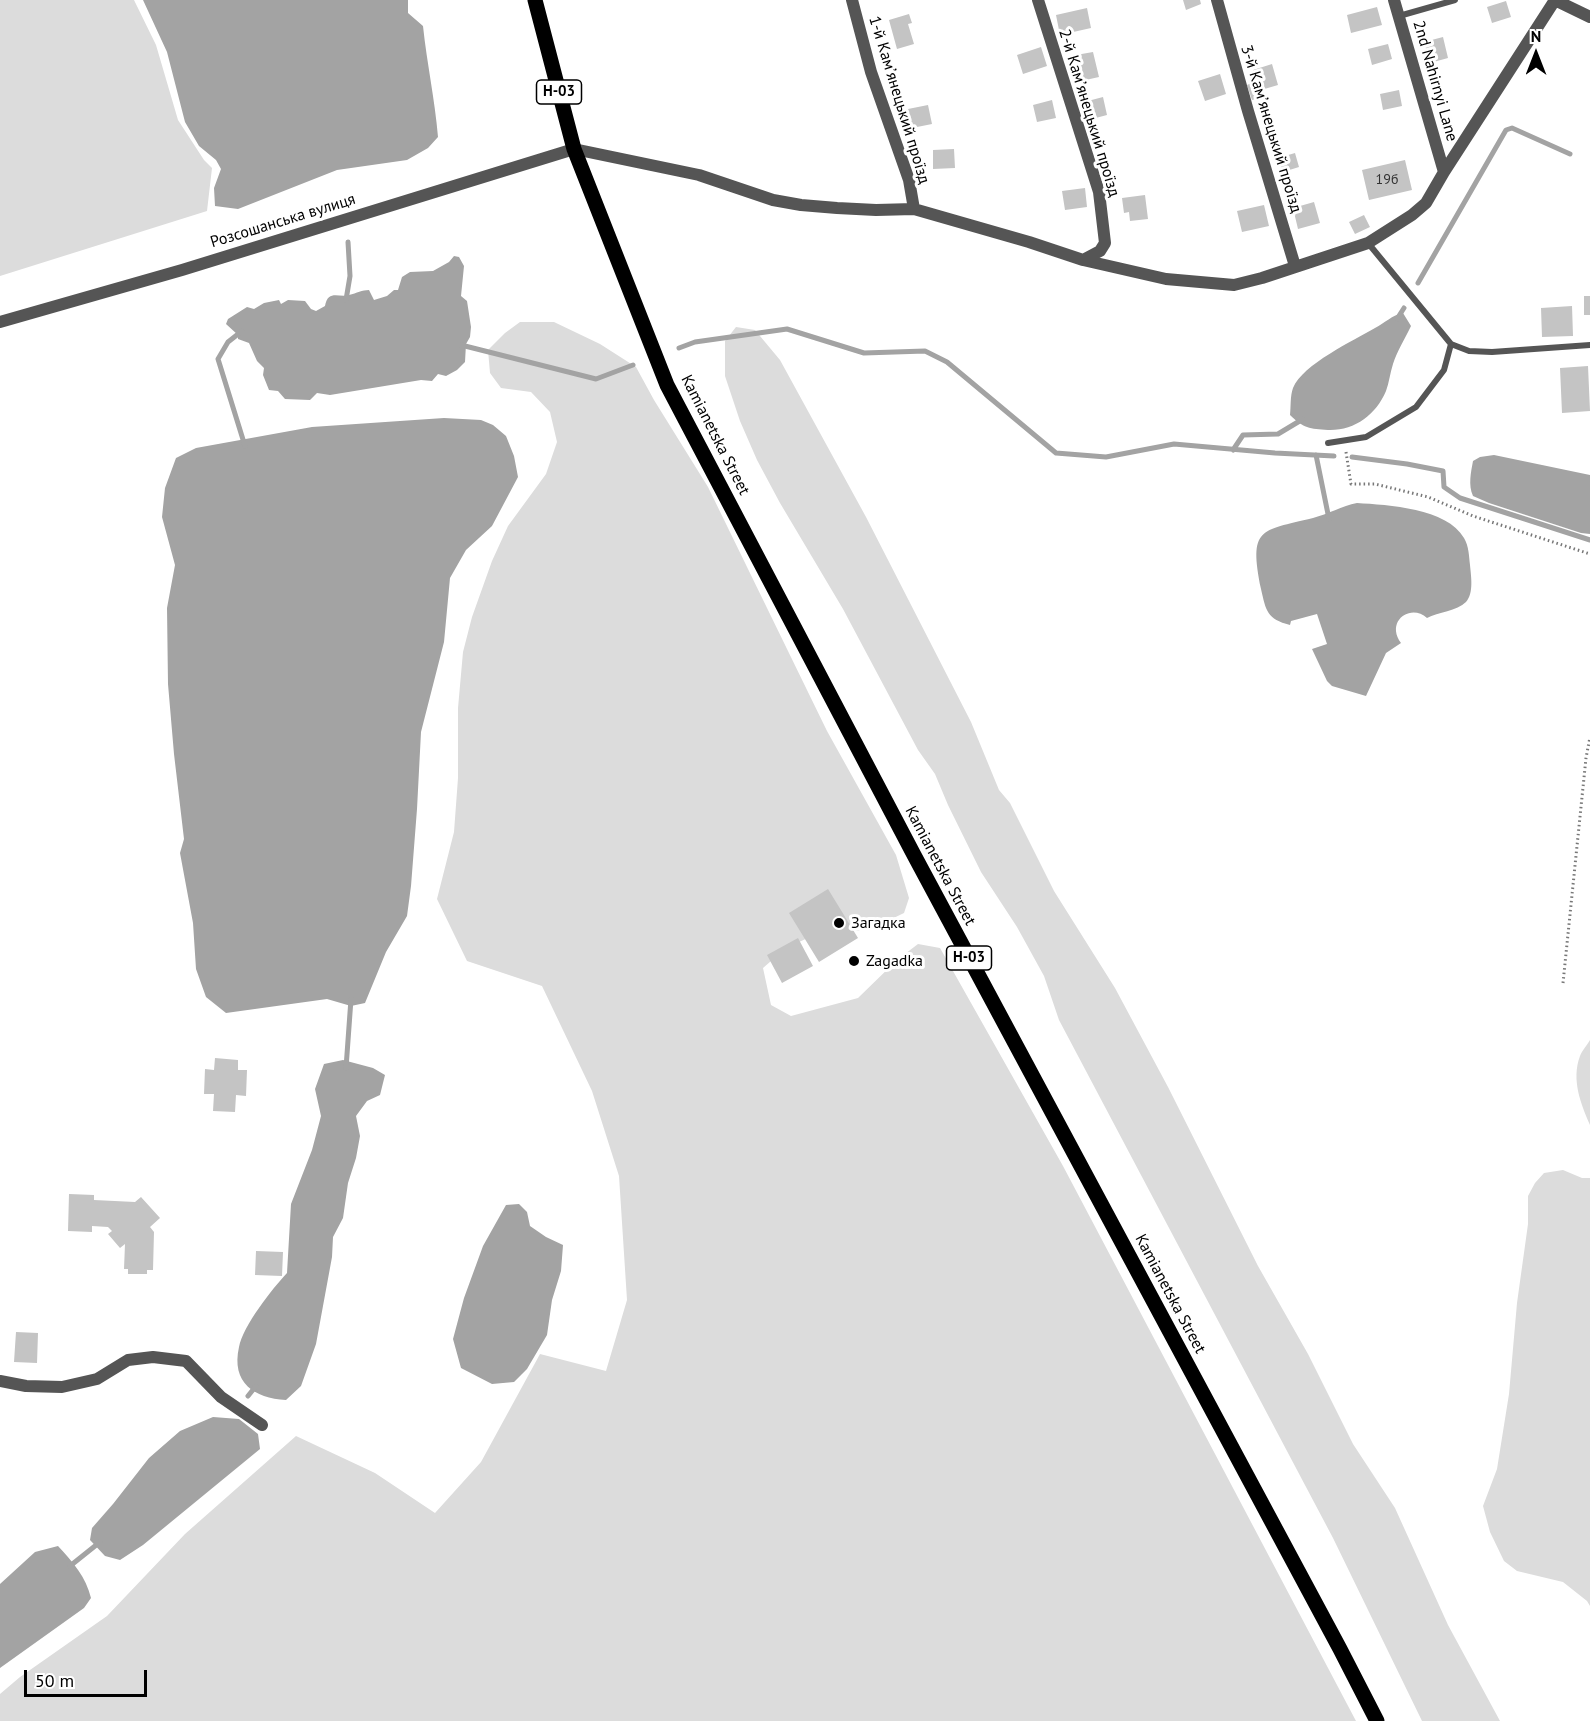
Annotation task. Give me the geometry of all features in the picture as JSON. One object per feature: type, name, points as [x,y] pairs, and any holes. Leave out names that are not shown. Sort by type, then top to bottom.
[{"type":"main road","name":"Kamianetska Street","points":[[535,0],[574,149],[667,385],[919,865],[1377,1721]]},
{"type":"street","name":"1-й Камʼянецький проїзд","points":[[852,0],[871,72],[909,180],[914,209]]},
{"type":"street","name":"2-й Камʼянецький проїзд","points":[[1038,0],[1099,192],[1105,243],[1100,251],[1083,260]]},
{"type":"street","name":"3-й Камʼянецький проїзд","points":[[1217,0],[1295,266]]},
{"type":"street","name":"2nd Nahirnyi Lane","points":[[1394,0],[1444,172]]},
{"type":"street","points":[[574,149],[699,175],[773,200],[801,205],[876,210],[914,209],[1083,260],[1166,279],[1233,285],[1262,278],[1368,243],[1412,216],[1426,203],[1555,0],[1590,17]]},
{"type":"street","name":"Розсошанська вулиця","points":[[0,322],[182,270],[574,149]]},
{"type":"street","points":[[0,1381],[26,1386],[62,1387],[98,1378],[128,1360],[153,1357],[186,1361],[221,1397],[262,1425]]},
{"type":"lane","points":[[1398,16],[1455,0]]},
{"type":"lane","points":[[1368,243],[1451,344],[1469,351],[1492,352],[1590,345]]},
{"type":"lane","points":[[1328,443],[1366,437],[1416,406],[1444,370],[1451,344]]},
{"type":"path","points":[[1345,441],[1351,484],[1374,484],[1428,498],[1473,516],[1590,554]]},
{"type":"path","points":[[1563,983],[1590,737]]},
{"type":"shaded area","points":[[0,0],[134,0],[156,45],[178,120],[204,160],[212,168],[207,211],[0,276]]},
{"type":"shaded area","points":[[143,0],[408,0],[408,13],[423,26],[438,137],[428,148],[407,160],[337,170],[238,209],[215,206],[214,188],[221,169],[216,160],[199,146],[185,122],[167,52]]},
{"type":"shaded area","points":[[454,256],[459,257],[464,266],[461,296],[467,301],[471,327],[470,337],[466,344],[465,362],[446,376],[438,374],[432,381],[421,380],[330,395],[317,393],[310,400],[285,399],[278,391],[269,390],[263,375],[264,368],[257,361],[249,343],[238,339],[238,335],[226,324],[228,319],[247,307],[254,309],[264,303],[279,300],[281,304],[288,300],[305,301],[311,309],[316,311],[325,306],[326,301],[334,295],[345,296],[369,290],[374,300],[398,290],[402,277],[410,272],[433,271],[449,262]]},
{"type":"shaded area","points":[[1403,313],[1411,326],[1395,359],[1382,400],[1370,414],[1347,428],[1338,430],[1307,427],[1290,415],[1293,388],[1307,370],[1342,346]]},
{"type":"shaded area","points":[[520,322],[554,322],[600,344],[636,367],[708,487],[827,731],[896,855],[909,898],[904,913],[877,926],[856,931],[823,931],[786,948],[763,968],[771,1005],[791,1016],[858,998],[897,960],[918,944],[940,948],[1063,1166],[1356,1721],[0,1721],[0,1694],[20,1677],[107,1616],[185,1534],[296,1436],[375,1473],[435,1513],[481,1462],[540,1354],[606,1371],[627,1300],[619,1176],[592,1091],[542,986],[467,961],[437,899],[454,832],[458,778],[458,708],[463,652],[472,617],[492,561],[508,526],[546,474],[557,442],[550,412],[531,392],[501,388],[490,373],[488,350]]},
{"type":"shaded area","points":[[736,327],[755,330],[780,360],[866,517],[971,722],[999,790],[1010,803],[1054,891],[1115,988],[1168,1087],[1258,1266],[1308,1354],[1353,1444],[1395,1508],[1448,1625],[1500,1721],[1422,1721],[1333,1538],[1059,1020],[1044,976],[1017,927],[981,872],[935,774],[918,750],[843,609],[757,460],[740,421],[725,376],[725,341]]},
{"type":"shaded area","points":[[444,418],[481,420],[493,425],[506,436],[514,456],[518,477],[492,526],[466,550],[450,578],[444,642],[421,732],[417,809],[407,916],[386,952],[365,1003],[351,1006],[327,999],[226,1013],[206,997],[196,969],[193,923],[180,853],[184,839],[168,684],[167,608],[175,565],[162,517],[165,488],[176,458],[196,448],[312,427]]},
{"type":"shaded area","points":[[1494,455],[1590,475],[1590,534],[1581,533],[1473,496],[1470,483],[1473,461],[1480,457]]},
{"type":"shaded area","points":[[1357,503],[1416,510],[1431,514],[1456,528],[1466,541],[1471,579],[1469,598],[1462,605],[1427,618],[1414,612],[1398,621],[1396,628],[1401,643],[1386,653],[1366,696],[1332,686],[1327,681],[1312,649],[1327,644],[1317,614],[1291,621],[1290,625],[1272,617],[1264,603],[1256,554],[1262,536],[1270,530]]},
{"type":"shaded area","points":[[1590,1040],[1590,1125],[1581,1100],[1576,1074],[1580,1056]]},
{"type":"shaded area","points":[[343,1060],[373,1068],[385,1075],[380,1095],[367,1101],[356,1116],[360,1136],[348,1183],[343,1218],[333,1237],[332,1257],[316,1344],[301,1386],[286,1400],[274,1399],[255,1392],[242,1379],[237,1360],[239,1347],[252,1319],[287,1273],[291,1204],[312,1150],[321,1116],[315,1089],[324,1064]]},
{"type":"shaded area","points":[[1563,1170],[1582,1178],[1590,1178],[1590,1606],[1563,1582],[1517,1571],[1504,1561],[1490,1532],[1483,1506],[1497,1469],[1509,1394],[1517,1303],[1528,1224],[1528,1196],[1544,1173]]},
{"type":"shaded area","points":[[519,1204],[527,1212],[530,1226],[563,1245],[561,1271],[552,1300],[547,1335],[527,1369],[514,1382],[492,1384],[461,1368],[453,1339],[464,1298],[483,1246],[506,1205]]},
{"type":"shaded area","points":[[213,1417],[239,1419],[258,1434],[260,1449],[143,1545],[120,1560],[105,1556],[90,1540],[92,1528],[149,1458],[180,1431]]},
{"type":"shaded area","points":[[58,1546],[78,1570],[91,1598],[84,1608],[0,1668],[0,1584],[35,1552]]},
{"type":"building","points":[[1183,0],[1200,0],[1201,4],[1186,10]]},
{"type":"building","points":[[1506,1],[1511,17],[1492,23],[1487,7]]},
{"type":"building","points":[[1377,7],[1382,25],[1351,33],[1347,15]]},
{"type":"building","points":[[1087,8],[1091,28],[1060,35],[1056,15]]},
{"type":"building","points":[[909,14],[912,23],[908,24],[914,44],[897,49],[889,20]]},
{"type":"building","points":[[1443,37],[1448,58],[1430,63],[1424,42]]},
{"type":"building","points":[[1388,44],[1392,59],[1372,65],[1368,49]]},
{"type":"building","points":[[1041,47],[1047,66],[1023,74],[1017,55]]},
{"type":"building","points":[[1093,52],[1099,77],[1081,81],[1076,55]]},
{"type":"building","points":[[1272,64],[1278,85],[1261,90],[1263,97],[1252,100],[1247,85],[1256,81],[1253,70]]},
{"type":"building","points":[[1220,74],[1226,94],[1205,101],[1198,81]]},
{"type":"building","points":[[1399,90],[1402,106],[1383,110],[1380,94]]},
{"type":"building","points":[[1103,97],[1107,115],[1088,120],[1084,102]]},
{"type":"building","points":[[1052,100],[1056,118],[1037,122],[1033,105]]},
{"type":"building","points":[[928,105],[932,124],[907,129],[903,110]]},
{"type":"building","points":[[954,149],[955,168],[933,169],[933,150]]},
{"type":"building","points":[[1295,153],[1299,167],[1283,172],[1278,158]]},
{"type":"building","points":[[1405,160],[1412,190],[1369,200],[1362,170]]},
{"type":"building","points":[[1085,188],[1087,207],[1065,210],[1062,191]]},
{"type":"building","points":[[1145,195],[1148,219],[1130,221],[1129,212],[1124,213],[1122,198]]},
{"type":"building","points":[[1314,202],[1320,223],[1298,229],[1293,208]]},
{"type":"building","points":[[1264,205],[1269,226],[1242,232],[1237,211]]},
{"type":"building","points":[[1364,215],[1370,227],[1355,234],[1349,222]]},
{"type":"building","points":[[1584,296],[1590,296],[1590,315],[1584,315]]},
{"type":"building","points":[[1572,306],[1573,336],[1542,337],[1541,308]]},
{"type":"building","points":[[1588,366],[1590,411],[1562,413],[1560,368]]},
{"type":"building","points":[[828,889],[858,938],[819,962],[789,913]]},
{"type":"building","points":[[798,938],[813,966],[782,983],[767,955]]},
{"type":"building","points":[[215,1058],[238,1060],[238,1070],[247,1070],[246,1096],[236,1095],[235,1112],[213,1111],[214,1094],[204,1094],[205,1069],[214,1070]]},
{"type":"building","points":[[69,1194],[94,1195],[94,1200],[135,1202],[141,1197],[160,1218],[150,1227],[154,1232],[153,1270],[147,1270],[147,1274],[128,1274],[128,1269],[124,1269],[125,1244],[120,1248],[108,1234],[112,1231],[108,1227],[92,1226],[92,1232],[68,1231]]},
{"type":"building","points":[[256,1251],[283,1252],[282,1276],[255,1275]]},
{"type":"building","points":[[16,1332],[38,1333],[37,1363],[14,1362]]},
{"type":"waterway","points":[[1418,283],[1506,130],[1512,128],[1570,154]]},
{"type":"waterway","points":[[346,300],[350,276],[348,242]]},
{"type":"waterway","points":[[1397,319],[1404,308]]},
{"type":"waterway","points":[[679,348],[695,342],[787,329],[864,353],[925,351],[947,362],[1056,453],[1106,457],[1174,444],[1334,456]]},
{"type":"waterway","points":[[242,331],[228,342],[218,359],[245,446]]},
{"type":"waterway","points":[[461,345],[596,379],[633,365]]},
{"type":"waterway","points":[[1233,450],[1243,435],[1278,434],[1303,419]]},
{"type":"waterway","points":[[1316,455],[1329,519]]},
{"type":"waterway","points":[[1352,457],[1443,471],[1444,487],[1460,498],[1590,540]]},
{"type":"waterway","points":[[346,1068],[351,999]]},
{"type":"waterway","points":[[248,1396],[256,1386]]},
{"type":"waterway","points":[[70,1566],[100,1542]]},
{"type":"place","name":"Загадка","points":[[839,923]]},
{"type":"place","name":"Zagadka","points":[[854,961]]}]
